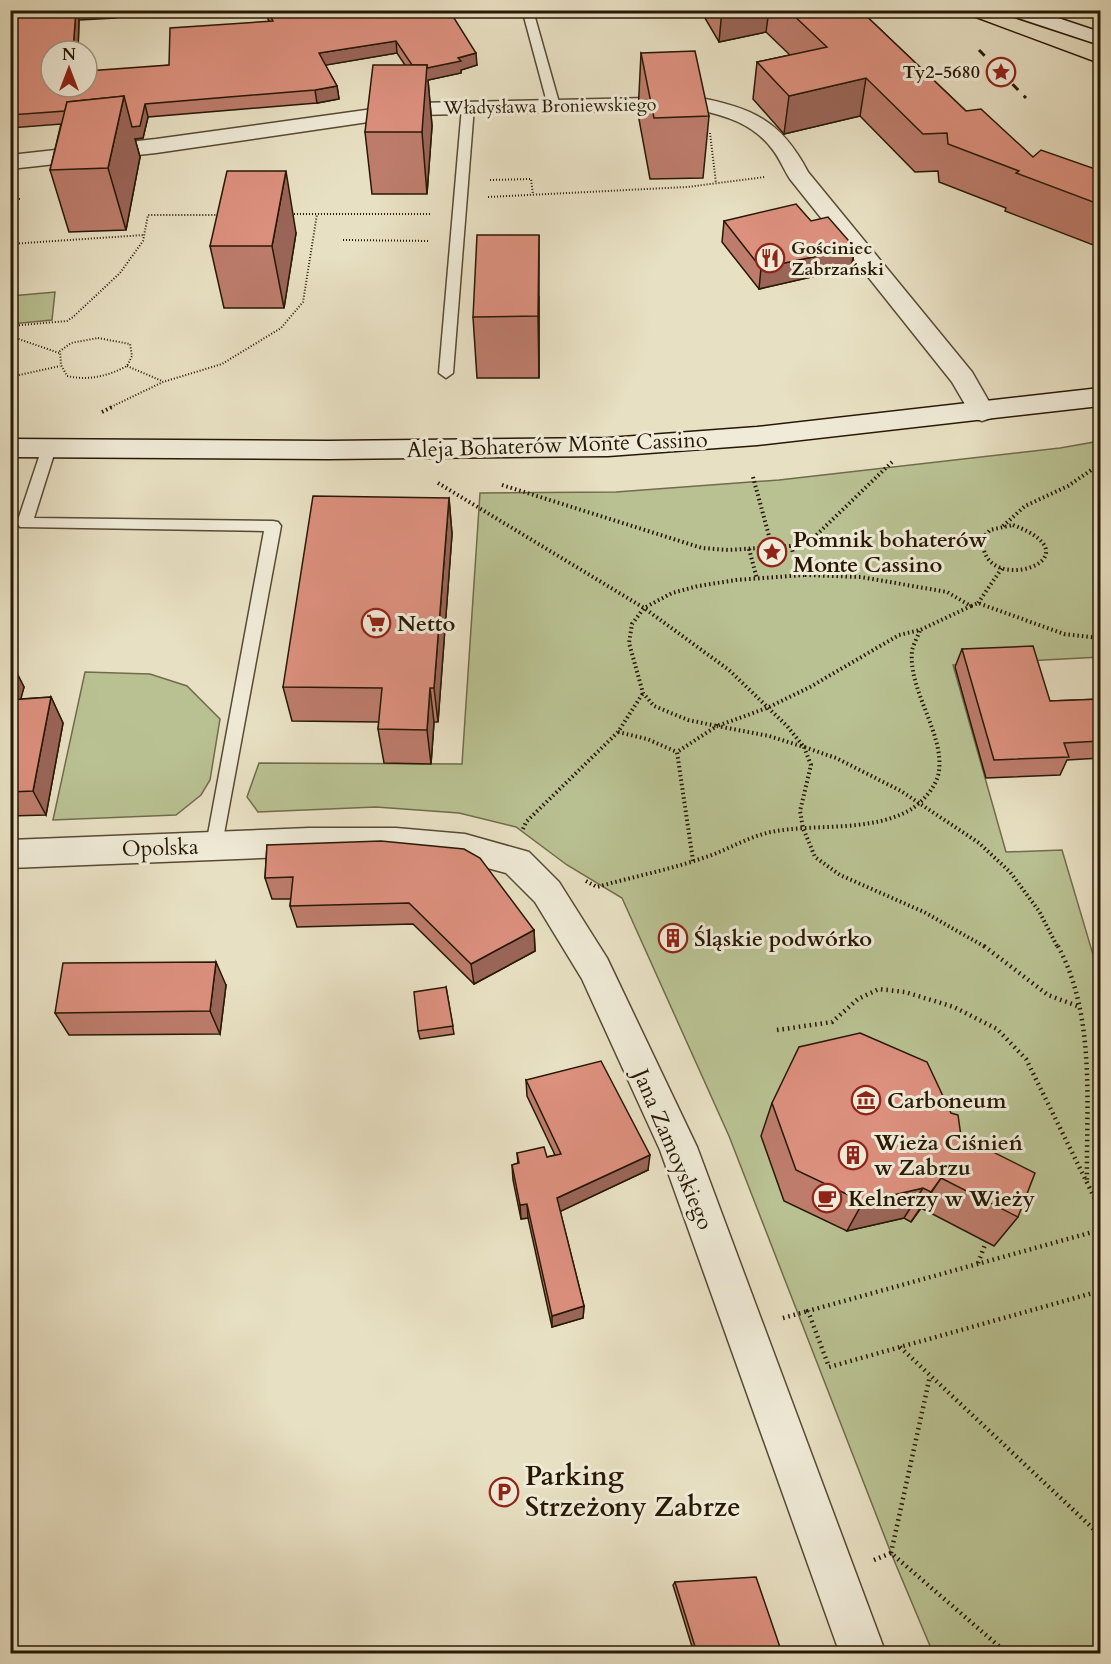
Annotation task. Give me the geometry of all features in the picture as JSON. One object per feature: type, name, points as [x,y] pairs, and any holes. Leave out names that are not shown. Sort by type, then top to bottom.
[{"type":"street","points":[[1013,10],[1101,39]]},
{"type":"street","name":"Władysława Broniewskiego","points":[[10,162],[156,146],[416,109],[695,103],[724,108],[746,116],[764,127],[788,152],[798,174],[963,378],[982,412]]},
{"type":"street","name":"Aleja Bohaterów Monte Cassino","points":[[10,448],[519,449],[608,447],[757,436],[1101,397]]},
{"type":"street","name":"Opolska","points":[[10,854],[309,842]]},
{"type":"street","name":"Jana Zamoyskiego","points":[[309,842],[396,842],[465,848],[517,862],[547,892],[595,969],[678,1147],[863,1653]]},
{"type":"lane","points":[[531,10],[528,13],[554,106]]},
{"type":"lane","points":[[446,373],[468,107]]},
{"type":"lane","points":[[49,448],[25,523],[273,526],[216,845]]},
{"type":"path","points":[[909,14],[922,14],[930,10]]},
{"type":"path","points":[[710,130],[716,183]]},
{"type":"path","points":[[460,198],[613,192],[798,174]]},
{"type":"path","points":[[462,180],[531,179],[533,195]]},
{"type":"path","points":[[10,198],[20,199]]},
{"type":"path","points":[[10,326],[67,321],[73,317],[120,273],[143,241],[148,215],[227,214]]},
{"type":"path","points":[[283,214],[435,214]]},
{"type":"path","points":[[102,412],[163,382],[222,364],[281,328],[303,302],[317,214]]},
{"type":"path","points":[[10,244],[144,235]]},
{"type":"path","points":[[343,240],[432,241]]},
{"type":"path","points":[[10,336],[59,353]]},
{"type":"path","points":[[98,338],[130,344],[132,356],[127,366],[111,373],[83,380],[67,376],[60,366],[59,353],[63,346],[73,341],[98,338]]},
{"type":"path","points":[[10,377],[60,366]]},
{"type":"path","points":[[127,366],[163,382]]},
{"type":"path","points":[[502,485],[702,548],[749,549],[806,545],[892,462]]},
{"type":"path","points":[[1002,526],[1024,506],[1068,486],[1101,464]]},
{"type":"path","points":[[753,477],[772,547]]},
{"type":"path","points":[[438,483],[644,608],[729,670],[787,726],[804,747],[811,765],[800,811],[803,828],[815,857],[840,875],[924,912],[991,950],[1048,995],[1080,1008]]},
{"type":"path","points":[[1002,526],[1024,528],[1037,535],[1045,543],[1047,554],[1045,561],[1028,571],[1002,568],[984,553],[983,538],[990,530],[1002,526]]},
{"type":"path","points":[[791,546],[800,576]]},
{"type":"path","points":[[749,549],[757,579]]},
{"type":"path","points":[[677,752],[717,726],[767,708],[810,687],[899,635],[920,630],[978,603],[1002,568]]},
{"type":"path","points":[[971,606],[946,592],[861,577],[800,576],[757,579],[698,586],[672,593],[644,608],[632,624],[629,643],[643,693],[654,706],[688,720],[769,736],[836,758],[918,803],[979,843],[1010,872],[1039,911],[1063,956],[1080,1008],[1086,1049],[1087,1181]]},
{"type":"path","points":[[978,603],[1064,634],[1101,638]]},
{"type":"path","points":[[578,876],[597,887],[693,861],[772,832],[862,824],[894,817],[912,809],[934,787],[939,770],[937,743],[924,709],[914,669],[912,651],[920,630]]},
{"type":"path","points":[[519,835],[526,822],[618,732],[643,693]]},
{"type":"path","points":[[618,732],[677,752]]},
{"type":"path","points":[[677,752],[693,861]]},
{"type":"path","points":[[777,1030],[832,1022],[858,999],[879,989],[905,992],[954,1007],[998,1029],[1026,1059],[1101,1209]]},
{"type":"path","points":[[1101,1230],[808,1311],[829,1367],[1101,1291]]},
{"type":"path","points":[[978,1263],[986,1242]]},
{"type":"path","points":[[899,1347],[1101,1535]]},
{"type":"path","points":[[891,1553],[930,1376]]},
{"type":"path","points":[[834,1575],[891,1553]]},
{"type":"path","points":[[891,1553],[1008,1653]]},
{"type":"green space","points":[[55,292],[52,320],[11,324],[11,296]]},
{"type":"green space","points":[[1100,441],[1100,657],[953,665],[1006,852],[1062,850],[1100,978],[1100,1653],[933,1653],[891,1553],[729,1136],[622,898],[567,865],[516,827],[459,813],[376,807],[258,812],[247,797],[259,763],[462,764],[480,493],[616,492],[779,480],[1060,448]]},
{"type":"green space","points":[[85,672],[150,674],[187,686],[220,719],[210,780],[201,795],[176,815],[53,820]]},
{"type":"building","points":[[10,10],[76,10],[74,39],[39,39],[39,99],[96,99],[67,102],[65,111],[10,115]]},
{"type":"building","points":[[267,10],[449,10],[476,53],[458,58],[461,61],[427,68],[427,65],[412,65],[396,41],[319,53],[337,86],[315,90],[145,104],[140,126],[132,127],[124,96],[99,99],[99,70],[169,65],[170,28],[273,21]]},
{"type":"building","points":[[788,10],[860,10],[966,111],[981,109],[1033,157],[1041,150],[1101,171],[1101,205],[948,144],[947,133],[923,134],[866,78],[789,96],[757,62],[827,47]]},
{"type":"building","points":[[695,51],[709,116],[654,118],[641,53]]},
{"type":"building","points":[[373,65],[427,65],[422,132],[365,132]]},
{"type":"building","points":[[124,96],[108,168],[50,170],[67,102]]},
{"type":"building","points":[[227,171],[286,171],[272,246],[210,246]]},
{"type":"building","points":[[796,204],[811,221],[828,217],[855,248],[761,268],[724,221]]},
{"type":"building","points":[[477,235],[539,235],[538,316],[473,317]]},
{"type":"building","points":[[313,496],[449,498],[434,688],[430,688],[427,730],[378,729],[382,688],[283,687]]},
{"type":"building","points":[[1033,646],[1050,701],[1101,699],[1101,741],[1064,743],[1069,757],[994,760],[962,649]]},
{"type":"building","points":[[51,697],[33,791],[10,792],[10,700]]},
{"type":"building","points":[[381,841],[464,849],[480,858],[534,930],[471,964],[409,903],[290,906],[293,877],[265,878],[267,845]]},
{"type":"building","points":[[216,962],[210,1011],[55,1013],[63,963]]},
{"type":"building","points":[[446,987],[453,1026],[418,1031],[414,992]]},
{"type":"building","points":[[860,1033],[927,1062],[951,1113],[958,1115],[961,1136],[1035,1173],[1018,1217],[941,1178],[931,1192],[923,1188],[863,1202],[796,1170],[772,1103],[799,1047]]},
{"type":"building","points":[[601,1061],[650,1155],[557,1198],[584,1306],[552,1316],[527,1204],[520,1205],[512,1165],[519,1163],[517,1153],[544,1147],[547,1157],[561,1154],[526,1080]]},
{"type":"building","points":[[756,1577],[782,1653],[697,1653],[675,1582]]},
{"type":"tram line","points":[[955,10],[1100,64]]},
{"type":"railway","points":[[979,50],[1026,98]]},
{"type":"place","name":"Ty2-5680","points":[[1001,72]]},
{"type":"place","name":"Gościniec Zabrzański","points":[[770,258]]},
{"type":"place","name":"Pomnik bohaterów Monte Cassino","points":[[772,552]]},
{"type":"place","name":"Netto","points":[[376,623]]},
{"type":"place","name":"Śląskie podwórko","points":[[673,938]]},
{"type":"place","name":"Carboneum","points":[[866,1100]]},
{"type":"place","name":"Wieża Ciśnień w Zabrzu","points":[[853,1155]]},
{"type":"place","name":"Kelnerzy w Wieży","points":[[827,1198]]},
{"type":"place","name":"Parking Strzeżony Zabrze","points":[[504,1492]]}]
